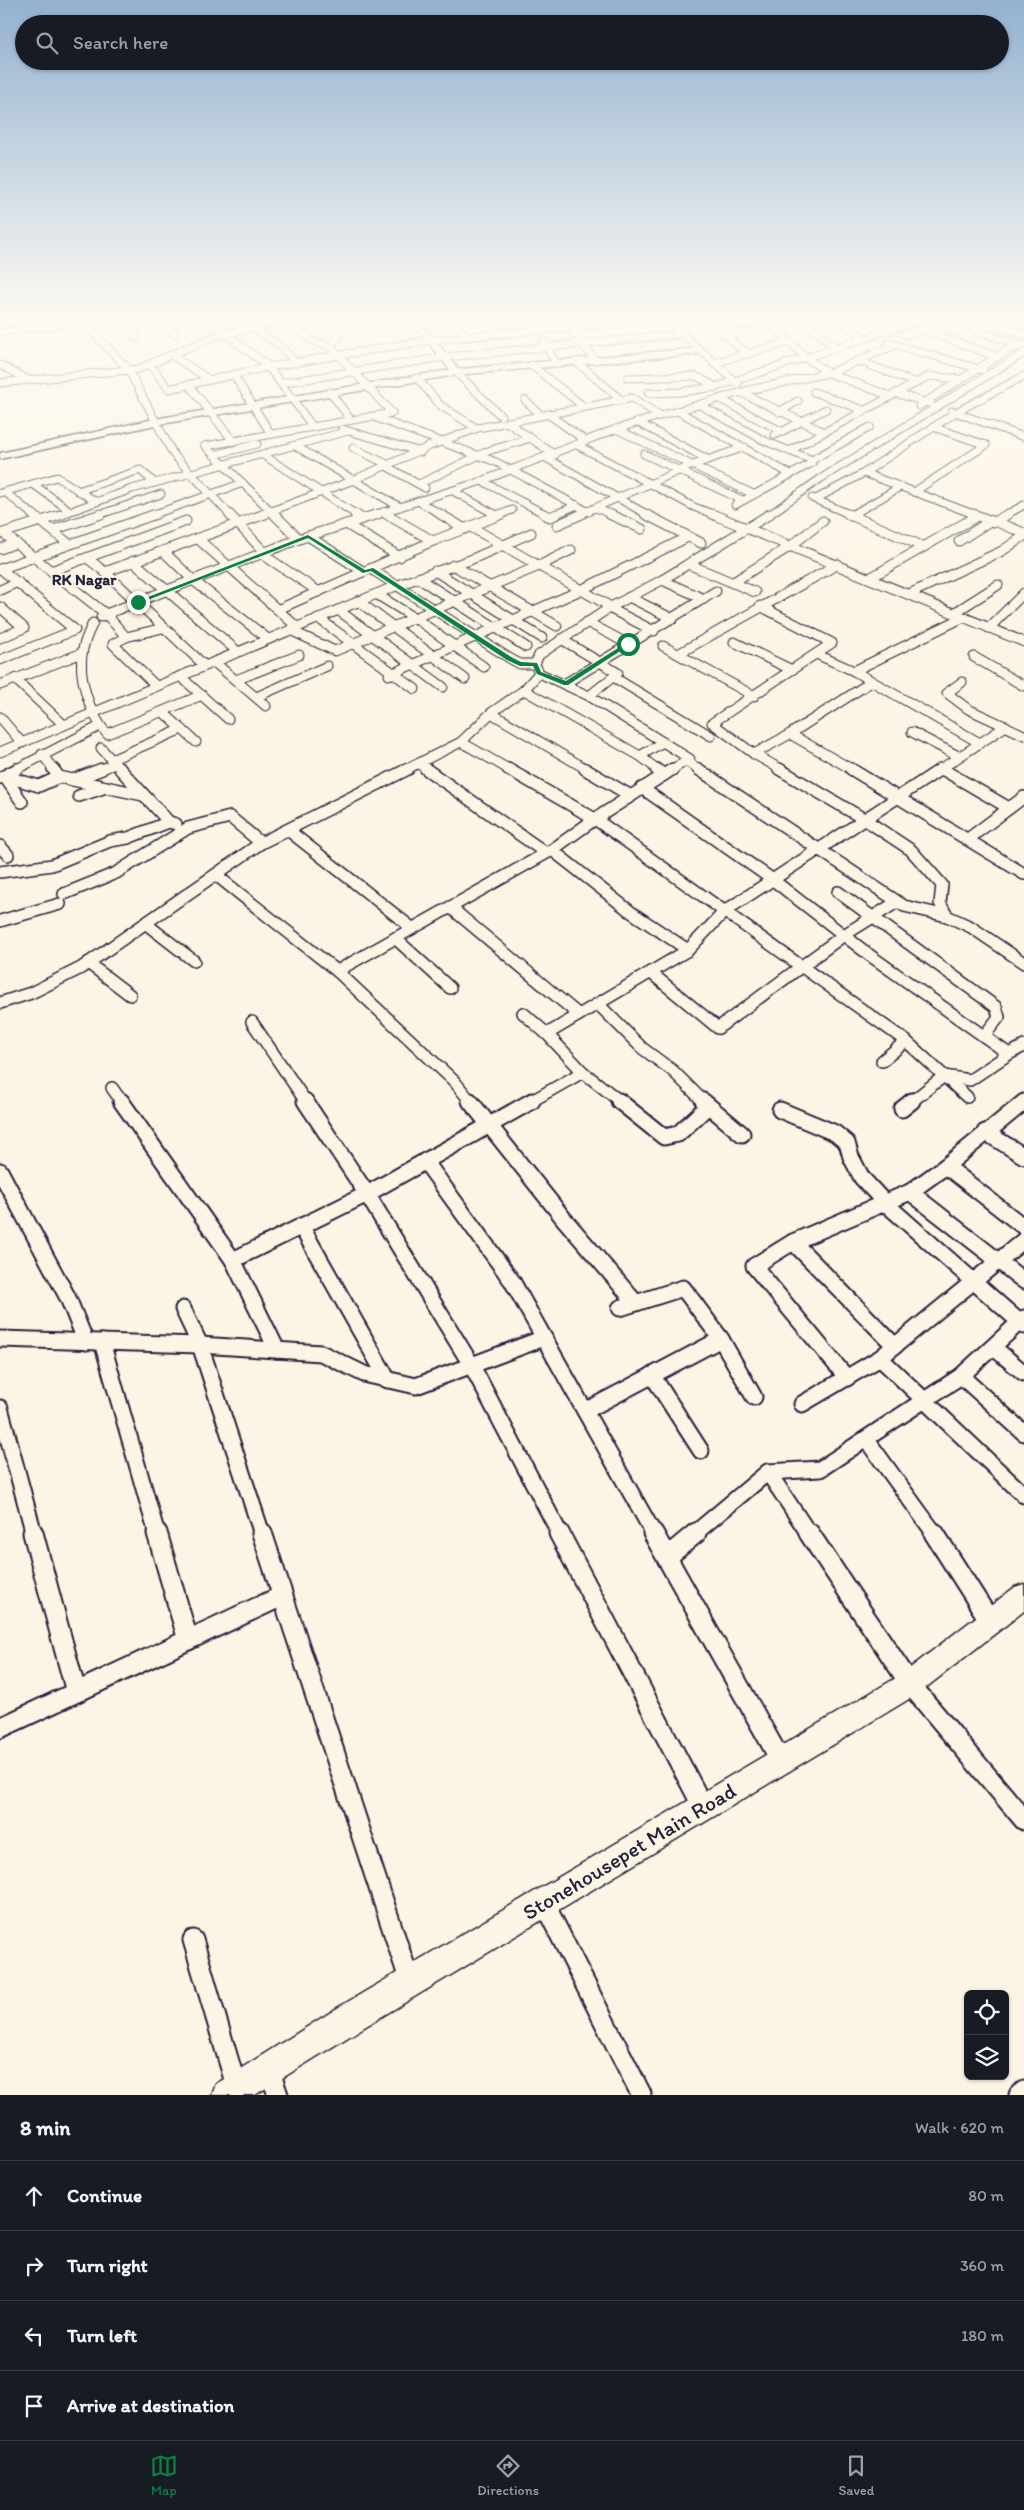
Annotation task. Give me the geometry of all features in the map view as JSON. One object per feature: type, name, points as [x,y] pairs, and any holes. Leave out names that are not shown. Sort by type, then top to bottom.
[{"type":"street","points":[[151,416],[173,454],[263,554],[319,592]]},
{"type":"street","points":[[1,454],[190,416]]},
{"type":"street","points":[[215,416],[233,441]]},
{"type":"street","points":[[260,416],[271,434]]},
{"type":"street","points":[[305,416],[313,427]]},
{"type":"street","points":[[349,416],[352,420]]},
{"type":"street","points":[[299,539],[205,446],[372,416],[496,462],[577,505],[642,528]]},
{"type":"street","points":[[457,416],[476,428]]},
{"type":"street","points":[[501,416],[555,454]]},
{"type":"street","points":[[105,572],[272,512],[388,466],[476,428],[504,419],[531,416]]},
{"type":"street","points":[[548,416],[586,441]]},
{"type":"street","points":[[0,638],[33,636],[75,630],[93,623],[106,614],[299,539],[482,481],[546,458],[616,429],[658,416]]},
{"type":"street","points":[[693,416],[790,474]]},
{"type":"street","points":[[720,416],[766,441],[827,469]]},
{"type":"street","points":[[751,416],[783,432]]},
{"type":"street","points":[[787,416],[831,436]]},
{"type":"street","points":[[766,441],[813,416]]},
{"type":"street","points":[[735,504],[812,462],[831,436],[856,416]]},
{"type":"street","points":[[809,476],[827,469],[918,416]]},
{"type":"street","points":[[816,499],[864,473],[950,416]]},
{"type":"street","points":[[966,416],[1024,437]]},
{"type":"street","points":[[637,422],[707,459]]},
{"type":"street","points":[[0,1004],[31,993],[88,963],[261,843],[460,742],[491,713],[524,690],[537,668],[539,654],[610,607],[662,580],[749,528],[799,489],[896,422]]},
{"type":"street","points":[[329,424],[421,452]]},
{"type":"street","points":[[914,492],[986,445],[933,426]]},
{"type":"street","points":[[790,451],[831,436],[870,427]]},
{"type":"street","points":[[616,429],[690,466],[753,494]]},
{"type":"street","points":[[726,436],[744,429]]},
{"type":"street","points":[[1,531],[41,522],[68,510],[152,483],[297,447],[348,431]]},
{"type":"street","points":[[214,455],[289,436]]},
{"type":"street","points":[[419,484],[476,456],[531,438]]},
{"type":"street","points":[[577,445],[694,507],[792,545],[989,628],[1023,640]]},
{"type":"street","points":[[297,447],[400,507]]},
{"type":"street","points":[[557,526],[690,466],[745,447]]},
{"type":"street","points":[[353,448],[438,495]]},
{"type":"street","points":[[644,454],[678,472],[742,500]]},
{"type":"street","points":[[263,455],[361,518]]},
{"type":"street","points":[[546,458],[617,499],[702,543]]},
{"type":"street","points":[[78,491],[140,470],[166,502],[186,521],[191,530],[229,567],[279,609],[293,628],[335,651],[539,566],[571,550]]},
{"type":"street","points":[[864,473],[1024,535]]},
{"type":"street","points":[[3,493],[57,477],[94,501]]},
{"type":"street","points":[[482,481],[550,516],[577,505]]},
{"type":"street","points":[[0,569],[243,483]]},
{"type":"street","points":[[33,484],[68,510]]},
{"type":"street","points":[[851,516],[900,487]]},
{"type":"street","points":[[799,489],[851,516],[924,548]]},
{"type":"street","points":[[739,525],[799,489]]},
{"type":"street","points":[[452,491],[497,516]]},
{"type":"street","points":[[3,493],[69,544]]},
{"type":"street","points":[[53,530],[161,494]]},
{"type":"street","points":[[418,501],[654,631]]},
{"type":"street","points":[[959,541],[1024,504]]},
{"type":"street","points":[[279,609],[433,541],[512,510]]},
{"type":"street","points":[[383,512],[433,541]]},
{"type":"street","points":[[870,578],[978,516]]},
{"type":"street","points":[[51,571],[186,521]]},
{"type":"street","points":[[732,583],[792,545],[823,521]]},
{"type":"street","points":[[346,524],[400,557]]},
{"type":"street","points":[[1,531],[106,614],[126,637]]},
{"type":"street","points":[[0,752],[293,628],[531,533]]},
{"type":"street","points":[[909,594],[1002,551],[1024,535]]},
{"type":"street","points":[[308,536],[398,585],[432,610],[520,664],[537,668],[589,696],[690,759],[595,818],[549,851],[337,971]]},
{"type":"street","points":[[392,673],[581,590],[688,537]]},
{"type":"street","points":[[0,549],[16,543]]},
{"type":"street","points":[[162,551],[194,581],[268,639]]},
{"type":"street","points":[[86,558],[105,572],[205,666]]},
{"type":"street","points":[[133,561],[238,652]]},
{"type":"street","points":[[688,564],[755,592]]},
{"type":"street","points":[[678,654],[760,606],[774,602],[838,564]]},
{"type":"street","points":[[453,565],[557,626]]},
{"type":"street","points":[[0,569],[75,630]]},
{"type":"street","points":[[435,571],[542,638]]},
{"type":"street","points":[[418,578],[452,602],[526,648]]},
{"type":"street","points":[[662,580],[704,600]]},
{"type":"street","points":[[0,590],[18,582]]},
{"type":"street","points":[[954,613],[998,585]]},
{"type":"street","points":[[566,684],[716,591]]},
{"type":"street","points":[[989,628],[1024,593]]},
{"type":"street","points":[[376,594],[415,618],[484,667]]},
{"type":"street","points":[[629,597],[673,619]]},
{"type":"street","points":[[358,602],[465,678]]},
{"type":"street","points":[[760,606],[832,644],[712,723],[754,754],[864,819],[911,850],[942,885],[940,902],[947,916]]},
{"type":"street","points":[[0,607],[33,636]]},
{"type":"street","points":[[338,610],[443,687]]},
{"type":"street","points":[[854,671],[964,617]]},
{"type":"street","points":[[318,618],[415,689]]},
{"type":"street","points":[[587,622],[628,644]]},
{"type":"street","points":[[93,623],[82,653],[91,713],[98,727],[106,734],[202,695]]},
{"type":"street","points":[[156,686],[113,644],[126,637],[163,628]]},
{"type":"street","points":[[0,660],[33,636]]},
{"type":"street","points":[[562,639],[618,673],[589,696]]},
{"type":"street","points":[[734,642],[792,670]]},
{"type":"street","points":[[664,646],[754,696]]},
{"type":"street","points":[[0,684],[82,653]]},
{"type":"street","points":[[816,654],[854,671],[978,742]]},
{"type":"street","points":[[236,680],[300,655]]},
{"type":"street","points":[[974,657],[1024,686]]},
{"type":"street","points":[[214,662],[266,706]]},
{"type":"street","points":[[256,697],[327,666]]},
{"type":"street","points":[[180,676],[228,719]]},
{"type":"street","points":[[614,678],[711,736]]},
{"type":"street","points":[[15,679],[64,725]]},
{"type":"street","points":[[754,754],[790,734],[871,682]]},
{"type":"street","points":[[962,682],[947,693],[968,709],[1024,735]]},
{"type":"street","points":[[524,690],[640,756],[664,775]]},
{"type":"street","points":[[163,712],[196,742]]},
{"type":"street","points":[[491,713],[631,796]]},
{"type":"street","points":[[0,716],[22,743]]},
{"type":"street","points":[[547,1034],[688,950],[725,911],[900,797],[978,742],[1008,727],[1024,722]]},
{"type":"street","points":[[2,777],[42,754],[98,727]]},
{"type":"street","points":[[73,780],[182,729]]},
{"type":"street","points":[[912,732],[958,756]]},
{"type":"street","points":[[790,734],[900,797],[1024,874]]},
{"type":"street","points":[[460,742],[595,818],[906,1042],[966,1098]]},
{"type":"street","points":[[640,756],[663,742]]},
{"type":"street","points":[[101,748],[169,822],[188,828]]},
{"type":"street","points":[[42,754],[59,776],[143,795]]},
{"type":"street","points":[[686,761],[897,902],[904,906],[947,916],[971,927],[1024,963]]},
{"type":"street","points":[[419,764],[549,851],[631,912],[688,950]]},
{"type":"street","points":[[940,768],[1009,808]]},
{"type":"street","points":[[2,777],[38,786],[59,776]]},
{"type":"street","points":[[2,777],[22,802]]},
{"type":"street","points":[[79,796],[106,787]]},
{"type":"street","points":[[642,788],[773,880],[844,935],[1009,1054]]},
{"type":"street","points":[[968,840],[1024,797]]},
{"type":"street","points":[[0,921],[62,899],[116,873],[188,828],[230,818],[261,843]]},
{"type":"street","points":[[0,872],[52,865],[110,841],[128,838],[169,822]]},
{"type":"street","points":[[288,830],[412,928]]},
{"type":"street","points":[[0,846],[8,855]]},
{"type":"street","points":[[216,875],[337,971],[455,1082],[564,1219],[636,1303]]},
{"type":"street","points":[[838,892],[996,1008],[999,1017],[984,1036]]},
{"type":"street","points":[[650,972],[718,1028],[844,935],[897,902]]},
{"type":"street","points":[[450,907],[579,1015]]},
{"type":"street","points":[[145,923],[194,961]]},
{"type":"street","points":[[395,938],[450,988]]},
{"type":"street","points":[[88,963],[130,995]]},
{"type":"street","points":[[598,1004],[642,1048],[673,1071],[708,1106],[742,1134]]},
{"type":"street","points":[[523,1013],[547,1034],[583,1072],[664,1137],[678,1134],[708,1106]]},
{"type":"street","points":[[252,1022],[367,1194],[472,1366],[703,1807]]},
{"type":"street","points":[[882,1061],[906,1042]]},
{"type":"street","points":[[902,1109],[944,1076],[970,1080],[1024,1046]]},
{"type":"street","points":[[233,1260],[367,1194],[583,1072]]},
{"type":"street","points":[[112,1088],[233,1260],[277,1350]]},
{"type":"street","points":[[846,1378],[754,1266],[793,1242],[910,1192],[946,1166],[984,1132],[1022,1106]]},
{"type":"street","points":[[667,1557],[768,1472],[820,1469],[962,1376],[1022,1322],[973,1282],[885,1203],[862,1178],[851,1158],[847,1143],[834,1133],[780,1110]]},
{"type":"street","points":[[984,1132],[1024,1156]]},
{"type":"street","points":[[425,1161],[512,1281],[781,1761]]},
{"type":"street","points":[[946,1166],[1024,1227]]},
{"type":"street","points":[[0,1171],[68,1298],[94,1342],[188,1640]]},
{"type":"street","points":[[910,1192],[1024,1280]]},
{"type":"street","points":[[301,1226],[388,1380]]},
{"type":"street","points":[[802,1404],[880,1358],[1024,1240]]},
{"type":"street","points":[[793,1242],[895,1346]]},
{"type":"street","points":[[620,1308],[683,1288],[721,1339],[754,1397]]},
{"type":"street","points":[[184,1309],[200,1345],[410,1982]]},
{"type":"street","points":[[0,1339],[200,1345],[321,1353],[364,1374],[416,1386],[544,1338]]},
{"type":"street","points":[[585,1411],[721,1339]]},
{"type":"street","points":[[993,1347],[1024,1374]]},
{"type":"street","points":[[880,1358],[1024,1495]]},
{"type":"street","points":[[652,1375],[701,1451]]},
{"type":"street","points":[[962,1376],[1024,1433]]},
{"type":"street","points":[[0,1408],[76,1692]]},
{"type":"street","points":[[866,1439],[929,1525],[990,1621]]},
{"type":"street","points":[[768,1472],[910,1684],[1024,1820]]},
{"type":"street","points":[[0,1728],[282,1596]]},
{"type":"street","name":"Stonehousepet Main Road","points":[[232,2092],[410,1982],[910,1684],[990,1621],[1021,1605]]},
{"type":"street","points":[[544,1903],[640,2094]]},
{"type":"street","points":[[193,1940],[232,2092]]},
{"type":"street","points":[[269,2069],[278,2095]]},
{"type":"street","points":[[1019,2095],[1024,2091]]},
{"type":"district","name":"RK Nagar","points":[[84,579]]},
{"type":"route","points":[[138,602],[308,536],[364,572],[371,569],[398,585],[432,610],[509,658],[520,664],[535,664],[539,673],[566,684],[628,644]]}]
